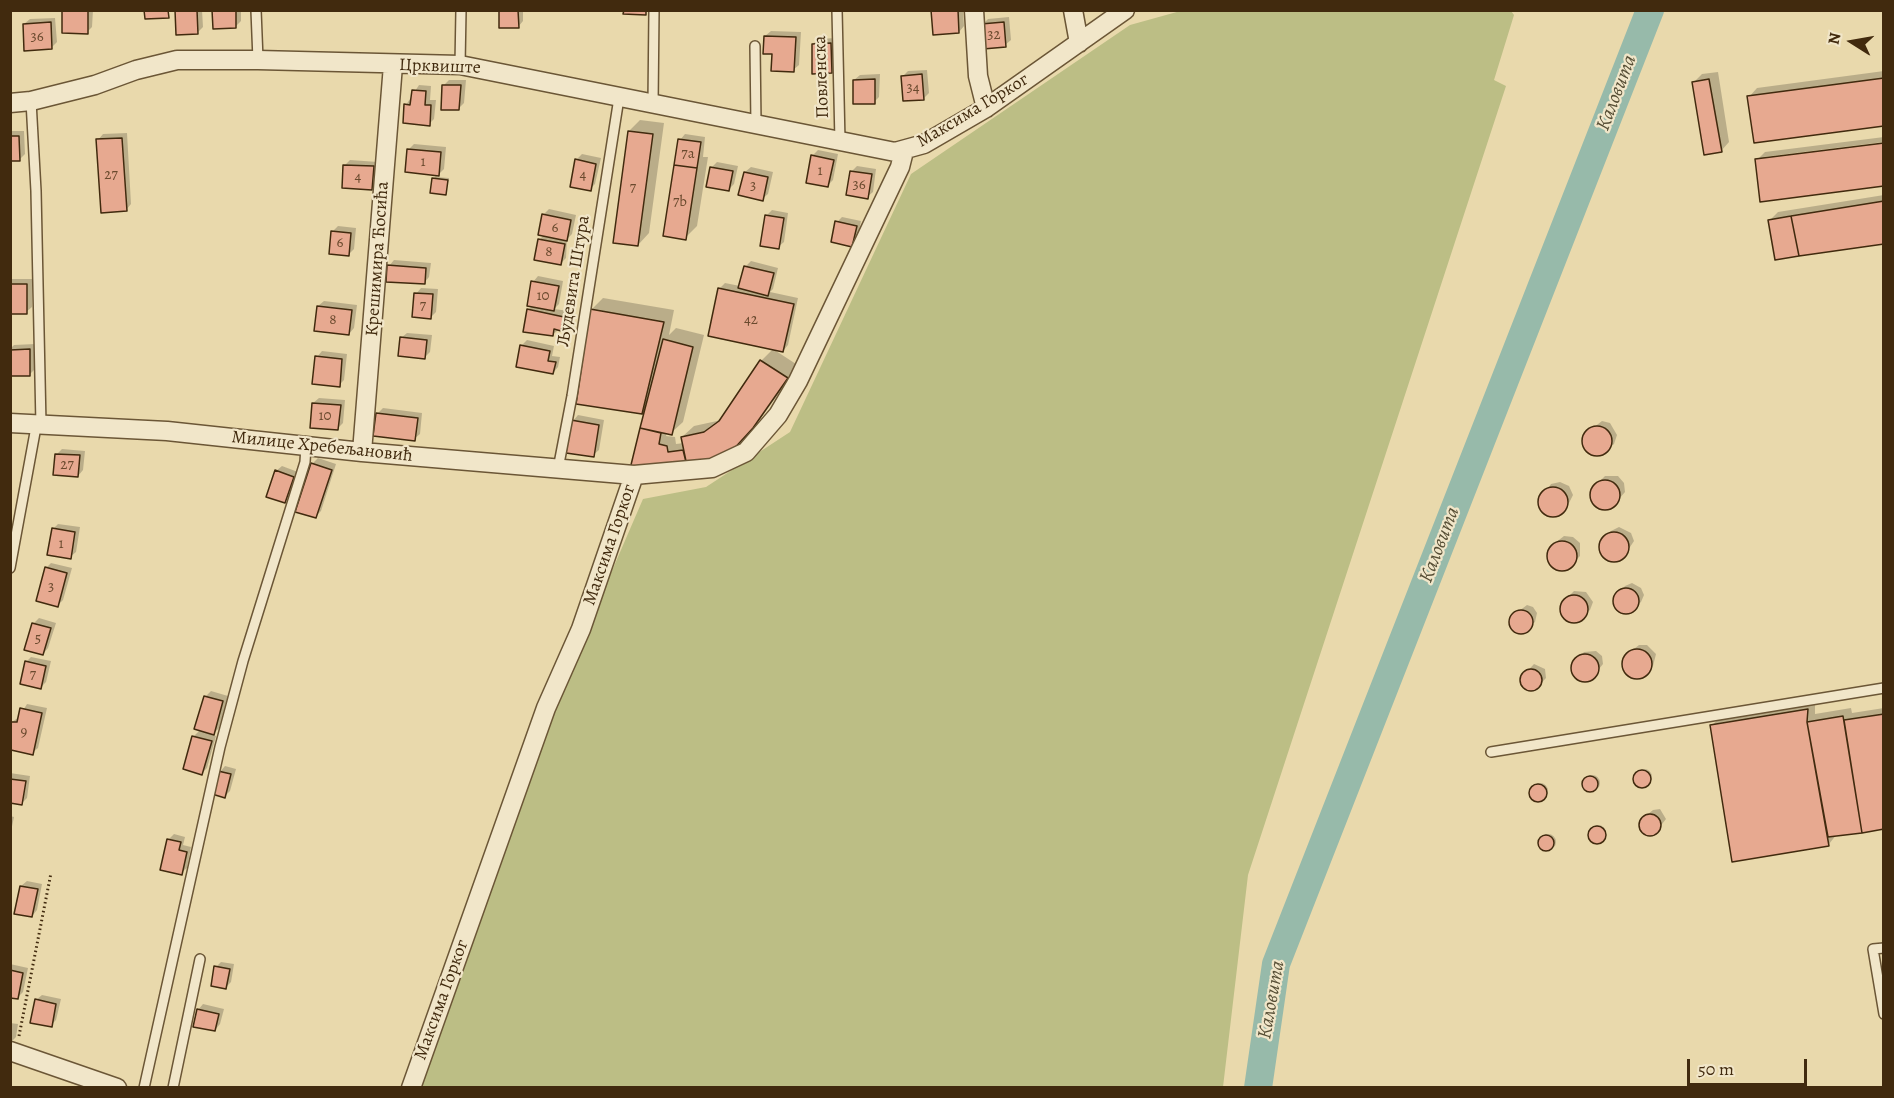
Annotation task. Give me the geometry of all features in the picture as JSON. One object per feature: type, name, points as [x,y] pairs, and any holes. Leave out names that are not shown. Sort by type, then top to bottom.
[{"type":"street","points":[[974,10],[978,76],[986,108]]},
{"type":"street","points":[[1073,10],[1079,44]]},
{"type":"street","name":"Максима Горког","points":[[411,1088],[546,708],[581,629],[634,475],[712,468],[746,452],[762,436],[798,381],[900,167],[904,151],[924,144],[986,108],[1125,10]]},
{"type":"street","name":"Црквиште","points":[[10,103],[32,101],[95,85],[164,63],[258,60],[460,65],[885,151],[904,151]]},
{"type":"street","name":"Крешимира Ћосића","points":[[362,452],[393,65]]},
{"type":"street","name":"Милице Хребељановић","points":[[10,423],[167,431],[362,452],[634,475]]},
{"type":"street","points":[[13,1052],[117,1088]]},
{"type":"lane","points":[[256,10],[258,60]]},
{"type":"lane","points":[[460,65],[461,10]]},
{"type":"lane","points":[[653,104],[654,10]]},
{"type":"lane","name":"Повленска","points":[[837,10],[840,142]]},
{"type":"lane","points":[[755,45],[756,124]]},
{"type":"lane","name":"Људевита Штура","points":[[558,469],[574,384],[619,98]]},
{"type":"lane","points":[[10,568],[39,426],[32,101]]},
{"type":"lane","points":[[144,1088],[220,747],[243,662],[305,462],[306,446]]},
{"type":"lane","points":[[1491,752],[1884,688]]},
{"type":"lane","points":[[1884,948],[1873,949],[1884,1014]]},
{"type":"lane","points":[[173,1088],[200,960]]},
{"type":"path","points":[[13,1052],[51,873]]},
{"type":"green space","points":[[1184,10],[1511,11],[1514,15],[1494,80],[1506,86],[1248,875],[1223,1087],[421,1088],[544,728],[643,499],[706,487],[790,432],[911,174],[1130,25]]},
{"type":"building","points":[[62,10],[88,10],[88,34],[62,33]]},
{"type":"building","points":[[144,10],[168,10],[169,18],[145,19]]},
{"type":"building","points":[[175,10],[197,10],[198,34],[176,35]]},
{"type":"building","points":[[212,10],[236,10],[236,28],[213,29]]},
{"type":"building","points":[[499,10],[518,10],[519,28],[499,28]]},
{"type":"building","points":[[624,10],[646,10],[646,15],[623,14]]},
{"type":"building","points":[[931,10],[958,10],[959,33],[933,35]]},
{"type":"building","points":[[51,22],[52,49],[24,51],[23,24]]},
{"type":"building","points":[[1004,22],[1006,47],[983,49],[981,24]]},
{"type":"building","points":[[764,36],[796,37],[794,72],[771,71],[772,54],[763,54]]},
{"type":"building","points":[[831,43],[832,73],[812,74],[812,44]]},
{"type":"building","points":[[922,74],[924,100],[903,101],[901,76]]},
{"type":"building","points":[[1884,78],[1884,126],[1754,143],[1747,96]]},
{"type":"building","points":[[875,79],[875,104],[853,104],[853,80]]},
{"type":"building","points":[[1709,79],[1722,152],[1704,155],[1692,82]]},
{"type":"building","points":[[442,85],[461,85],[459,110],[441,110]]},
{"type":"building","points":[[412,90],[426,91],[425,105],[431,105],[430,126],[403,123],[404,104],[410,105]]},
{"type":"building","points":[[628,131],[653,134],[638,246],[613,243]]},
{"type":"building","points":[[10,136],[19,136],[20,161],[10,161]]},
{"type":"building","points":[[122,138],[127,211],[101,213],[96,139]]},
{"type":"building","points":[[678,139],[701,142],[697,168],[674,165]]},
{"type":"building","points":[[1884,143],[1884,186],[1760,202],[1755,159]]},
{"type":"building","points":[[407,149],[441,152],[439,176],[405,172]]},
{"type":"building","points":[[811,155],[834,160],[828,187],[806,183]]},
{"type":"building","points":[[575,159],[596,164],[591,191],[570,187]]},
{"type":"building","points":[[343,165],[374,166],[372,190],[342,188]]},
{"type":"building","points":[[674,165],[697,168],[686,240],[663,236]]},
{"type":"building","points":[[710,167],[733,171],[729,191],[706,187]]},
{"type":"building","points":[[850,171],[872,174],[868,199],[846,195]]},
{"type":"building","points":[[744,172],[768,177],[763,201],[738,195]]},
{"type":"building","points":[[432,178],[448,180],[446,195],[430,193]]},
{"type":"building","points":[[1884,201],[1884,244],[1799,256],[1791,216]]},
{"type":"building","points":[[542,214],[571,220],[567,241],[538,235]]},
{"type":"building","points":[[765,215],[784,218],[779,249],[760,246]]},
{"type":"building","points":[[1791,216],[1799,256],[1775,260],[1768,220]]},
{"type":"building","points":[[835,221],[857,226],[852,247],[831,242]]},
{"type":"building","points":[[331,231],[351,233],[349,256],[329,254]]},
{"type":"building","points":[[538,239],[565,244],[561,265],[534,260]]},
{"type":"building","points":[[387,265],[426,268],[425,284],[386,282]]},
{"type":"building","points":[[744,266],[774,273],[768,296],[738,288]]},
{"type":"building","points":[[531,281],[559,286],[554,311],[527,306]]},
{"type":"building","points":[[10,284],[27,284],[27,314],[10,314]]},
{"type":"building","points":[[718,288],[794,304],[783,352],[708,336]]},
{"type":"building","points":[[414,293],[433,294],[431,319],[412,317]]},
{"type":"building","points":[[317,306],[352,310],[349,335],[314,331]]},
{"type":"building","points":[[527,309],[564,317],[561,331],[554,329],[553,336],[523,332]]},
{"type":"building","points":[[590,309],[664,322],[642,414],[576,404]]},
{"type":"building","points":[[400,337],[427,340],[425,359],[398,356]]},
{"type":"building","points":[[663,339],[693,347],[672,435],[640,428]]},
{"type":"building","points":[[520,345],[550,351],[548,361],[556,362],[553,374],[516,367]]},
{"type":"building","points":[[30,349],[30,376],[10,376],[10,350]]},
{"type":"building","points":[[315,356],[342,359],[340,387],[312,384]]},
{"type":"building","points":[[760,360],[788,378],[753,428],[731,452],[708,462],[687,466],[681,437],[704,432],[719,421]]},
{"type":"building","points":[[312,403],[341,405],[338,430],[310,428]]},
{"type":"building","points":[[376,413],[418,418],[415,441],[373,436]]},
{"type":"building","points":[[571,420],[599,425],[594,457],[566,453]]},
{"type":"building","points":[[1597,426],[1608,430],[1612,441],[1608,452],[1597,456],[1586,452],[1582,441],[1586,430]]},
{"type":"building","points":[[640,428],[661,433],[659,444],[667,446],[668,452],[683,450],[687,466],[630,469]]},
{"type":"building","points":[[55,454],[80,455],[78,477],[53,475]]},
{"type":"building","points":[[311,463],[332,470],[316,518],[295,512]]},
{"type":"building","points":[[275,470],[294,477],[285,503],[266,497]]},
{"type":"building","points":[[1605,480],[1616,484],[1620,495],[1616,506],[1605,510],[1594,506],[1590,495],[1594,484]]},
{"type":"building","points":[[1553,487],[1564,491],[1568,502],[1564,513],[1553,517],[1542,513],[1538,502],[1542,491]]},
{"type":"building","points":[[52,528],[75,532],[71,559],[47,555]]},
{"type":"building","points":[[1614,532],[1625,536],[1629,547],[1625,558],[1614,562],[1603,558],[1599,547],[1603,536]]},
{"type":"building","points":[[1562,541],[1573,545],[1577,556],[1573,567],[1562,571],[1551,567],[1547,556],[1551,545]]},
{"type":"building","points":[[45,567],[67,573],[58,607],[36,601]]},
{"type":"building","points":[[1626,588],[1635,592],[1639,601],[1635,610],[1626,614],[1617,610],[1613,601],[1617,592]]},
{"type":"building","points":[[1574,595],[1584,599],[1588,609],[1584,619],[1574,623],[1564,619],[1560,609],[1564,599]]},
{"type":"building","points":[[1521,610],[1529,614],[1533,622],[1529,630],[1521,634],[1513,630],[1509,622],[1513,614]]},
{"type":"building","points":[[32,623],[51,628],[43,655],[24,650]]},
{"type":"building","points":[[1637,649],[1648,653],[1652,664],[1648,675],[1637,679],[1626,675],[1622,664],[1626,653]]},
{"type":"building","points":[[1585,654],[1595,658],[1599,668],[1595,678],[1585,682],[1575,678],[1571,668],[1575,658]]},
{"type":"building","points":[[25,661],[46,666],[41,689],[20,684]]},
{"type":"building","points":[[1531,669],[1539,672],[1542,680],[1539,688],[1531,691],[1523,688],[1520,680],[1523,672]]},
{"type":"building","points":[[204,696],[223,701],[214,735],[194,729]]},
{"type":"building","points":[[20,708],[42,713],[33,755],[11,750],[10,722],[17,722]]},
{"type":"building","points":[[1808,709],[1807,722],[1829,846],[1732,862],[1710,725]]},
{"type":"building","points":[[1884,714],[1884,829],[1862,833],[1844,720]]},
{"type":"building","points":[[1843,716],[1862,833],[1828,837],[1807,722]]},
{"type":"building","points":[[192,736],[212,741],[202,775],[183,769]]},
{"type":"building","points":[[1642,770],[1648,773],[1651,779],[1648,785],[1642,788],[1636,785],[1633,779],[1636,773]]},
{"type":"building","points":[[218,771],[231,774],[225,798],[212,794]]},
{"type":"building","points":[[1587,776],[1593,776],[1598,784],[1596,790],[1587,792],[1582,787],[1582,781]]},
{"type":"building","points":[[10,779],[26,781],[22,805],[10,803]]},
{"type":"building","points":[[1538,784],[1544,787],[1547,793],[1544,799],[1538,802],[1532,799],[1529,793],[1532,787]]},
{"type":"building","points":[[1650,814],[1658,817],[1661,825],[1658,833],[1650,836],[1642,833],[1639,825],[1642,817]]},
{"type":"building","points":[[1597,826],[1603,829],[1606,835],[1603,841],[1597,844],[1591,841],[1588,835],[1591,829]]},
{"type":"building","points":[[1543,835],[1549,835],[1554,843],[1552,849],[1543,851],[1538,846],[1538,840]]},
{"type":"building","points":[[167,839],[181,842],[179,850],[187,852],[182,875],[160,870]]},
{"type":"building","points":[[20,886],[38,889],[32,917],[14,914]]},
{"type":"building","points":[[214,966],[230,969],[226,989],[211,986]]},
{"type":"building","points":[[10,970],[23,973],[18,999],[10,998]]},
{"type":"building","points":[[35,999],[56,1004],[52,1027],[30,1023]]},
{"type":"building","points":[[197,1009],[219,1014],[215,1031],[193,1027]]},
{"type":"waterway","name":"Каловита","points":[[1258,1088],[1276,964],[1650,10]]}]
